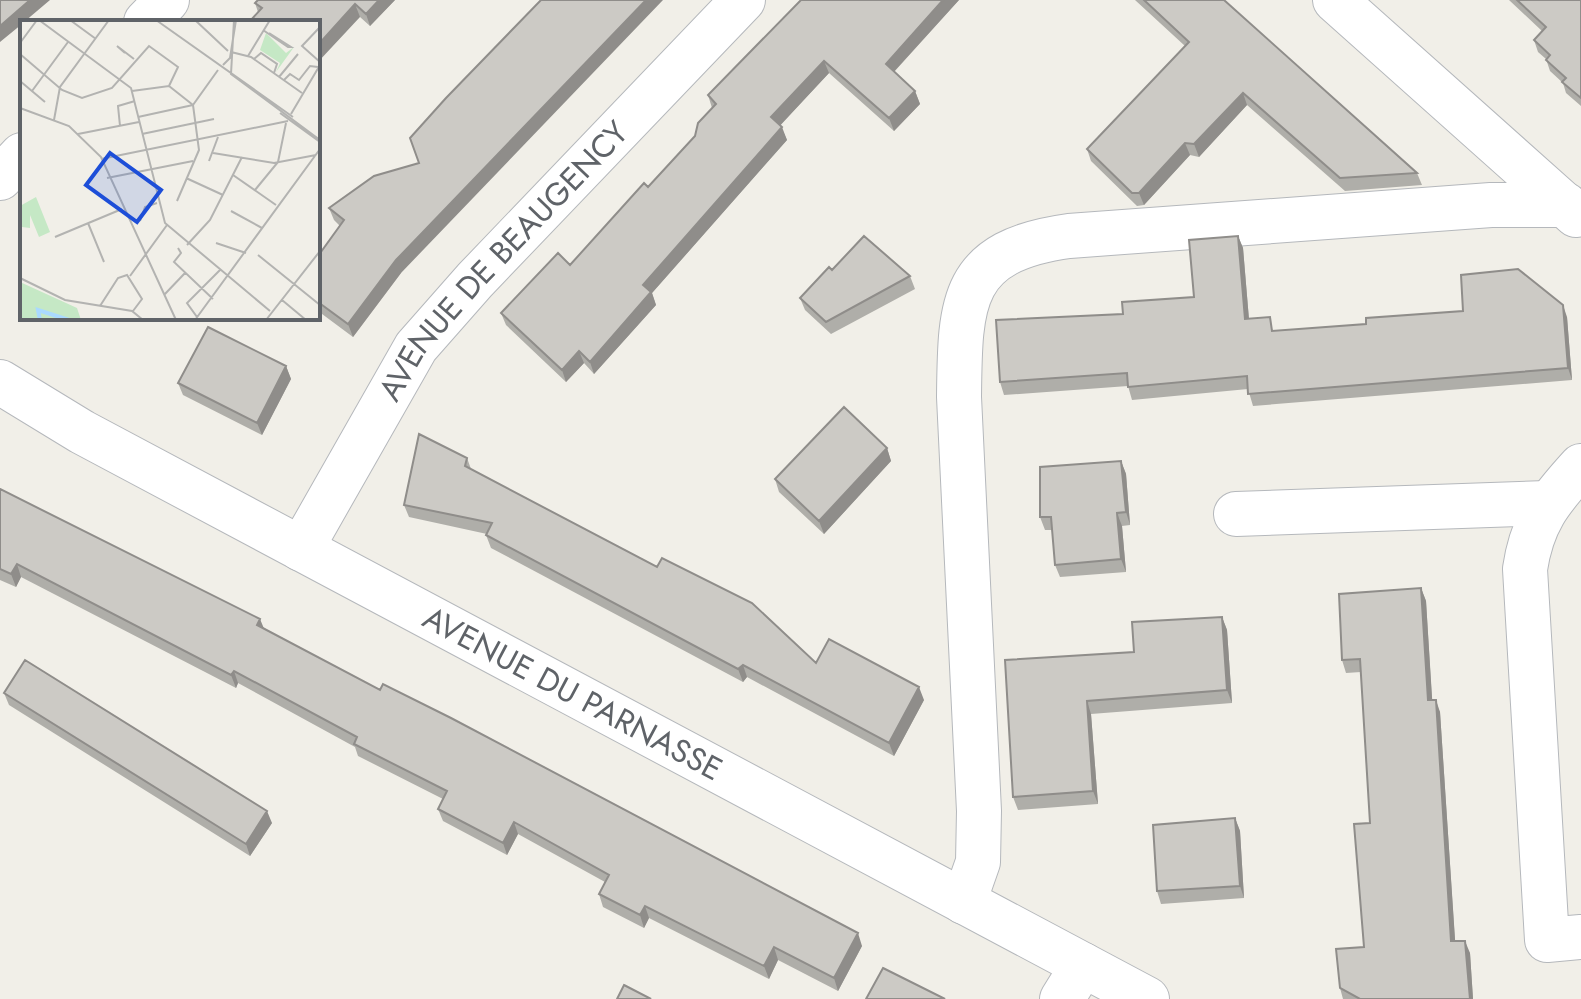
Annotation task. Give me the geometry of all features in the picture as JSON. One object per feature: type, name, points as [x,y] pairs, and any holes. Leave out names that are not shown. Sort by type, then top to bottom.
[{"type":"street","points":[[148,20],[167,0]]},
{"type":"street","name":"AVENUE DE BEAUGENCY","points":[[301,549],[397,376],[439,319],[743,0]]},
{"type":"street","points":[[1335,0],[1574,212]]},
{"type":"street","points":[[0,178],[20,157]]},
{"type":"street","points":[[964,902],[978,862],[979,811],[959,397],[959,339],[966,299],[986,267],[1013,249],[1069,236],[1491,205],[1574,212]]},
{"type":"street","name":"AVENUE DU PARNASSE","points":[[0,382],[82,432],[964,902],[1072,982],[1147,999]]},
{"type":"street","points":[[1581,466],[1547,503],[1529,539],[1525,569],[1547,940],[1581,937]]},
{"type":"street","points":[[1236,514],[1547,503]]},
{"type":"building","points":[[0,0],[30,0],[0,26]]},
{"type":"building","points":[[258,0],[379,0],[366,14],[355,4],[320,43],[320,20],[251,20],[262,8],[255,3]]},
{"type":"building","points":[[541,0],[646,0],[396,260],[348,324],[320,303],[320,253],[344,220],[329,208],[374,176],[419,163],[410,138]]},
{"type":"building","points":[[801,0],[943,0],[886,64],[915,91],[889,118],[824,61],[771,117],[782,127],[643,285],[651,292],[590,362],[579,351],[562,370],[501,313],[558,253],[570,265],[644,183],[648,187],[695,136],[698,123],[716,104],[708,95]]},
{"type":"building","points":[[1144,0],[1224,0],[1417,173],[1340,178],[1243,93],[1194,144],[1185,143],[1139,193],[1132,193],[1087,149],[1189,42]]},
{"type":"building","points":[[1517,0],[1581,0],[1581,98],[1562,82],[1566,78],[1546,60],[1550,55],[1534,40],[1546,27]]},
{"type":"building","points":[[864,236],[910,276],[826,322],[800,298]]},
{"type":"building","points":[[1238,236],[1245,319],[1270,317],[1272,331],[1366,324],[1366,318],[1463,311],[1461,275],[1518,269],[1563,305],[1568,368],[1248,394],[1247,376],[1128,387],[1127,373],[1000,382],[996,320],[1123,314],[1122,302],[1194,297],[1189,240]]},
{"type":"building","points":[[208,327],[286,366],[257,423],[178,383]]},
{"type":"building","points":[[844,407],[887,448],[819,521],[775,479]]},
{"type":"building","points":[[419,434],[467,458],[465,466],[657,567],[662,558],[752,603],[816,663],[829,639],[919,687],[889,743],[743,665],[738,669],[486,535],[492,523],[404,505]]},
{"type":"building","points":[[1121,461],[1126,512],[1117,513],[1121,559],[1055,565],[1051,517],[1040,517],[1040,467]]},
{"type":"building","points":[[0,489],[260,619],[257,625],[380,690],[383,684],[451,718],[858,933],[834,978],[774,947],[764,966],[645,906],[640,915],[599,894],[609,875],[514,822],[503,843],[438,809],[447,791],[354,744],[357,737],[234,671],[231,675],[17,564],[11,574],[0,569]]},
{"type":"building","points":[[1421,588],[1428,700],[1436,700],[1451,941],[1465,941],[1470,999],[1360,999],[1340,988],[1336,949],[1364,947],[1354,824],[1370,823],[1360,659],[1342,660],[1339,594]]},
{"type":"building","points":[[1222,617],[1227,690],[1087,701],[1093,791],[1013,797],[1005,660],[1134,652],[1132,622]]},
{"type":"building","points":[[25,660],[267,811],[246,844],[4,693]]},
{"type":"building","points":[[1235,818],[1240,886],[1157,891],[1153,825]]},
{"type":"building","points":[[883,968],[945,999],[866,999]]},
{"type":"building","points":[[624,985],[651,999],[617,999]]}]
